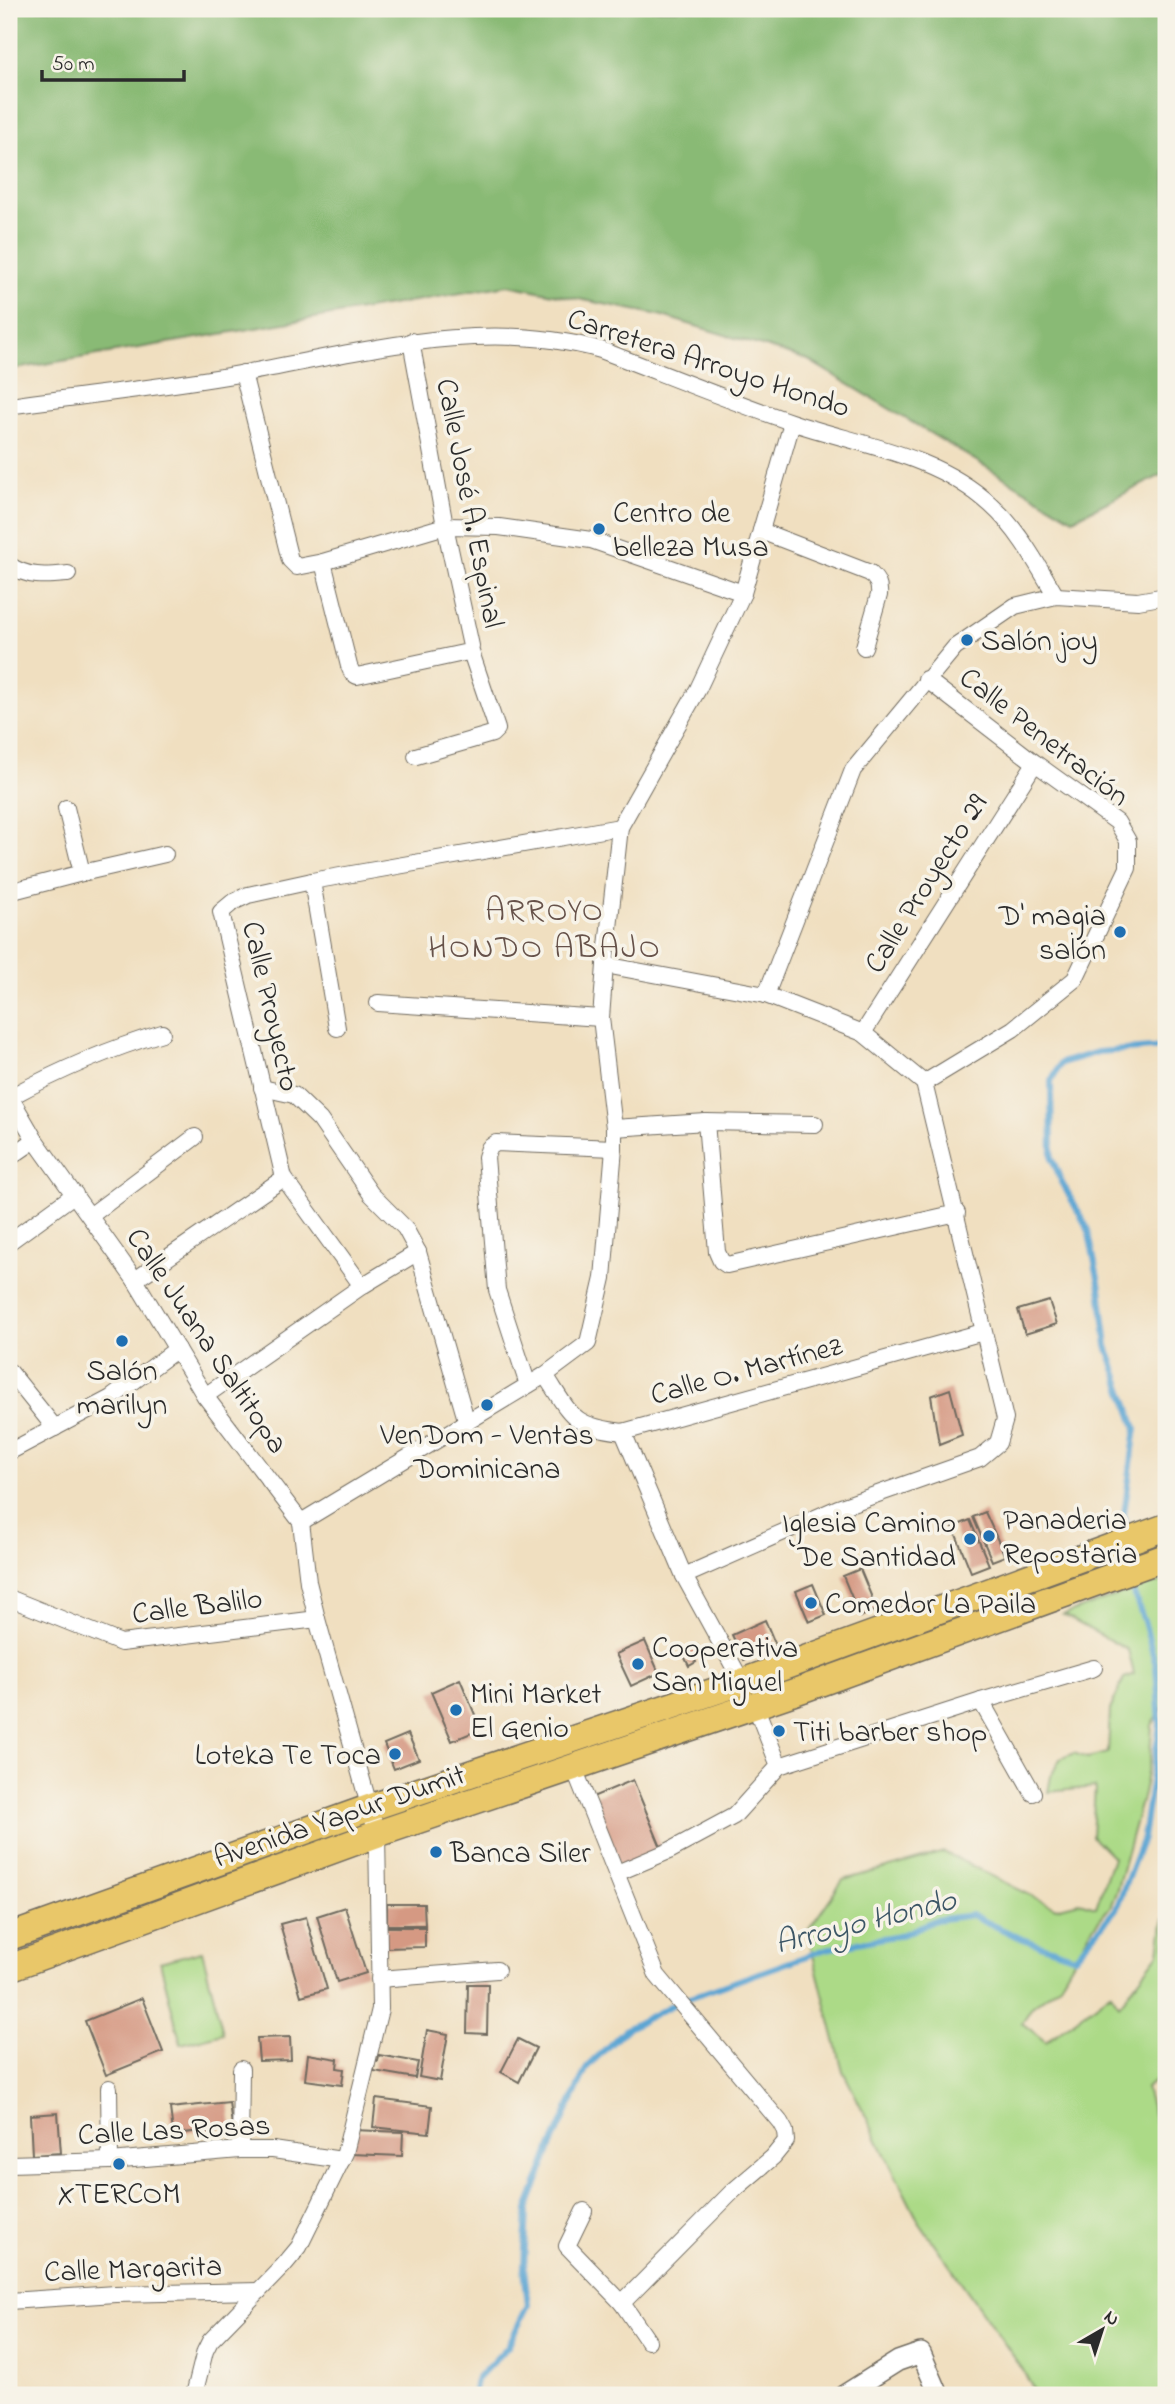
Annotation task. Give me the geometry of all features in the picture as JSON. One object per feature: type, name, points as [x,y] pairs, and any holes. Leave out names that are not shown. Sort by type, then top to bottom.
[{"type":"main road","name":"Avenida Yapur Dumit","points":[[9,1937],[369,1808],[742,1682],[1166,1527]]},
{"type":"main road","name":"Avenida Yapur Dumit","points":[[9,1968],[377,1834],[755,1705],[1166,1558]]},
{"type":"street","name":"Carretera Arroyo Hondo","points":[[9,406],[243,373],[411,341],[537,337],[571,341],[792,423],[890,450],[942,471],[990,503],[1012,526],[1056,596]]},
{"type":"street","name":"Calle José A. Espinal","points":[[323,562],[349,666],[357,676],[468,652],[470,649],[411,341]]},
{"type":"street","points":[[243,373],[290,561],[297,566],[323,562],[445,526],[499,527],[591,540],[743,593]]},
{"type":"street","points":[[194,2395],[210,2341],[285,2266],[299,2247],[342,2160],[380,2009],[377,1834],[308,1582],[302,1522],[545,1375],[588,1343],[603,1278],[614,1148],[601,1018],[620,827],[698,689],[743,593],[792,423]]},
{"type":"street","points":[[761,531],[870,573],[877,579],[879,595],[864,647]]},
{"type":"street","points":[[9,565],[17,571],[33,576],[68,574]]},
{"type":"street","points":[[766,995],[853,770],[955,647],[1015,606],[1056,596],[1138,601],[1166,596]]},
{"type":"street","points":[[416,756],[492,734],[497,729],[470,649]]},
{"type":"street","name":"Calle Penetración","points":[[924,1083],[1013,1029],[1075,979],[1128,867],[1128,841],[1117,822],[926,679]]},
{"type":"street","name":"Calle Proyecto 29","points":[[863,1033],[1035,763]]},
{"type":"street","points":[[66,808],[82,873]]},
{"type":"street","name":"Calle Proyecto","points":[[362,1286],[284,1178],[221,912],[248,895],[312,881],[620,827]]},
{"type":"street","points":[[9,892],[165,854]]},
{"type":"street","points":[[312,881],[337,1028]]},
{"type":"street","points":[[605,965],[766,995],[863,1033],[924,1083],[1005,1419],[998,1443],[979,1458],[838,1508],[684,1576]]},
{"type":"street","points":[[378,1003],[601,1018]]},
{"type":"street","points":[[9,1096],[126,1044],[162,1033]]},
{"type":"street","points":[[262,1088],[294,1095],[320,1120],[372,1194],[405,1228],[418,1252],[467,1423]]},
{"type":"street","name":"Calle Juana Saltitopa","points":[[9,1096],[35,1140],[135,1280],[205,1396],[302,1522]]},
{"type":"street","points":[[706,1122],[717,1252],[721,1261],[727,1265],[957,1213]]},
{"type":"street","points":[[614,1128],[706,1122],[815,1124]]},
{"type":"street","points":[[90,1216],[195,1137]]},
{"type":"street","points":[[9,1158],[35,1140]]},
{"type":"street","points":[[528,1385],[497,1290],[486,1157],[489,1147],[496,1143],[614,1148]]},
{"type":"street","points":[[135,1280],[284,1178]]},
{"type":"street","points":[[9,1241],[75,1194]]},
{"type":"street","points":[[205,1396],[362,1286],[418,1252]]},
{"type":"street","name":"Calle O. Martínez","points":[[545,1375],[573,1418],[594,1429],[623,1432],[983,1332]]},
{"type":"street","points":[[9,1452],[111,1398],[177,1349]]},
{"type":"street","points":[[10,1372],[55,1428]]},
{"type":"street","points":[[623,1432],[684,1576],[742,1682]]},
{"type":"street","name":"Calle Balilo","points":[[9,1598],[121,1643],[317,1619]]},
{"type":"street","points":[[617,1873],[669,1851],[734,1816],[779,1766],[1094,1668]]},
{"type":"street","points":[[981,1701],[1034,1793]]},
{"type":"street","points":[[755,1705],[779,1766]]},
{"type":"street","points":[[574,1768],[662,1984],[780,2122],[786,2141],[774,2157],[733,2191],[622,2303]]},
{"type":"street","points":[[379,1979],[497,1970]]},
{"type":"street","points":[[240,2150],[241,2069]]},
{"type":"street","points":[[109,2088],[110,2161]]},
{"type":"street","name":"Calle Las Rosas","points":[[9,2164],[110,2161],[240,2150],[273,2150],[342,2160]]},
{"type":"street","points":[[584,2211],[567,2246],[622,2303],[649,2341]]},
{"type":"street","name":"Calle Margarita","points":[[9,2301],[115,2294],[259,2291]]},
{"type":"street","points":[[844,2395],[898,2361],[922,2353],[939,2395]]},
{"type":"green space","points":[[9,9],[1166,9],[1166,473],[1073,519],[808,360],[659,315],[508,285],[9,370]]},
{"type":"green space","points":[[1166,1581],[1166,1705],[1152,1725],[1150,1757],[1143,1794],[1116,1892],[1110,1907],[1093,1927],[1059,1986],[1032,2007],[1022,2023],[1046,2042],[1111,1993],[1119,2005],[1159,1953],[1166,1916],[1166,2073],[1146,2088],[1166,2160],[1166,2395],[1036,2395],[1023,2370],[919,2222],[843,2071],[807,1932],[843,1880],[944,1852],[1056,1908],[1079,1902],[1096,1907],[1113,1857],[1092,1836],[1095,1787],[1048,1792],[1051,1776],[1060,1759],[1074,1753],[1087,1758],[1108,1753],[1110,1710],[1124,1678],[1134,1674],[1128,1650],[1063,1615],[1144,1586]]},
{"type":"green space","points":[[202,1951],[223,2033],[181,2044],[160,1962]]},
{"type":"building","points":[[1049,1301],[1057,1324],[1025,1334],[1018,1310]]},
{"type":"building","points":[[950,1389],[962,1435],[939,1444],[931,1396]]},
{"type":"building","name":"Panaderia Repostaria","points":[[985,1512],[1005,1556],[992,1561],[973,1517]]},
{"type":"building","points":[[970,1520],[989,1565],[971,1572],[953,1527]]},
{"type":"building","points":[[860,1569],[877,1610],[860,1617],[843,1576]]},
{"type":"building","name":"Comedor La Paila","points":[[813,1584],[826,1615],[809,1622],[796,1591]]},
{"type":"building","points":[[765,1620],[776,1646],[744,1660],[732,1635]]},
{"type":"building","name":"Cooperativa San Miguel","points":[[645,1641],[659,1673],[631,1686],[616,1654]]},
{"type":"building","points":[[697,1645],[701,1652],[693,1656],[696,1662],[689,1666],[682,1652]]},
{"type":"building","name":"Mini Market El Genio","points":[[460,1679],[481,1729],[452,1741],[431,1692]]},
{"type":"building","points":[[408,1734],[419,1759],[394,1769],[384,1744]]},
{"type":"building","points":[[633,1780],[663,1852],[620,1869],[590,1798]]},
{"type":"building","points":[[387,1904],[424,1904],[425,1925],[387,1925]]},
{"type":"building","points":[[345,1907],[366,1973],[337,1982],[317,1916]]},
{"type":"building","points":[[306,1917],[327,1989],[301,1996],[280,1924]]},
{"type":"building","points":[[384,1927],[425,1927],[425,1947],[384,1948]]},
{"type":"building","points":[[468,1984],[488,1984],[487,2034],[467,2033]]},
{"type":"building","points":[[142,1998],[163,2052],[106,2075],[85,2021]]},
{"type":"building","points":[[427,2030],[448,2034],[440,2081],[419,2077]]},
{"type":"building","points":[[290,2037],[291,2060],[259,2061],[257,2038]]},
{"type":"building","points":[[518,2039],[536,2048],[519,2082],[501,2072]]},
{"type":"building","points":[[308,2054],[338,2059],[337,2068],[344,2069],[342,2085],[305,2080]]},
{"type":"building","points":[[379,2055],[418,2062],[415,2078],[374,2071],[375,2060],[378,2061]]},
{"type":"building","points":[[376,2099],[432,2106],[429,2133],[373,2127]]},
{"type":"building","points":[[229,2102],[232,2126],[215,2128],[216,2132],[207,2133],[207,2130],[177,2134],[173,2132],[170,2108]]},
{"type":"building","points":[[58,2113],[61,2153],[32,2155],[30,2115]]},
{"type":"building","points":[[352,2130],[403,2132],[402,2156],[351,2154]]},
{"type":"waterway","name":"Arroyo Hondo","points":[[1126,1534],[1124,1514],[1136,1428],[1107,1346],[1100,1288],[1088,1229],[1062,1183],[1052,1158],[1051,1081],[1061,1063],[1098,1052],[1166,1047]]},
{"type":"waterway","name":"Arroyo Hondo","points":[[473,2395],[476,2380],[508,2346],[528,2305],[524,2267],[527,2210],[551,2147],[587,2067],[626,2029],[680,2001],[826,1949],[904,1934],[935,1920],[972,1915],[1022,1939],[1075,1957],[1116,1909],[1143,1838],[1160,1724],[1156,1666],[1133,1592],[1131,1576]]},
{"type":"place","name":"Centro de belleza Musa","points":[[599,529]]},
{"type":"place","name":"Salón joy","points":[[967,640]]},
{"type":"place","name":"D' magia salón","points":[[1120,932]]},
{"type":"place","name":"Salón marilyn","points":[[122,1341]]},
{"type":"place","name":"VenDom - Ventas Dominicana","points":[[487,1405]]},
{"type":"place","name":"Panaderia Repostaria","points":[[989,1536]]},
{"type":"place","name":"Iglesia Camino De Santidad","points":[[970,1539]]},
{"type":"place","name":"Comedor La Paila","points":[[811,1603]]},
{"type":"place","name":"Cooperativa San Miguel","points":[[638,1664]]},
{"type":"place","name":"Mini Market El Genio","points":[[456,1710]]},
{"type":"place","name":"Titi barber shop","points":[[779,1731]]},
{"type":"place","name":"Loteka Te Toca","points":[[395,1754]]},
{"type":"place","name":"Banca Siler","points":[[436,1852]]},
{"type":"place","name":"XTERCOM","points":[[119,2164]]},
{"type":"district","name":"ARROYO HONDO ABAJO","points":[[545,928]]}]
